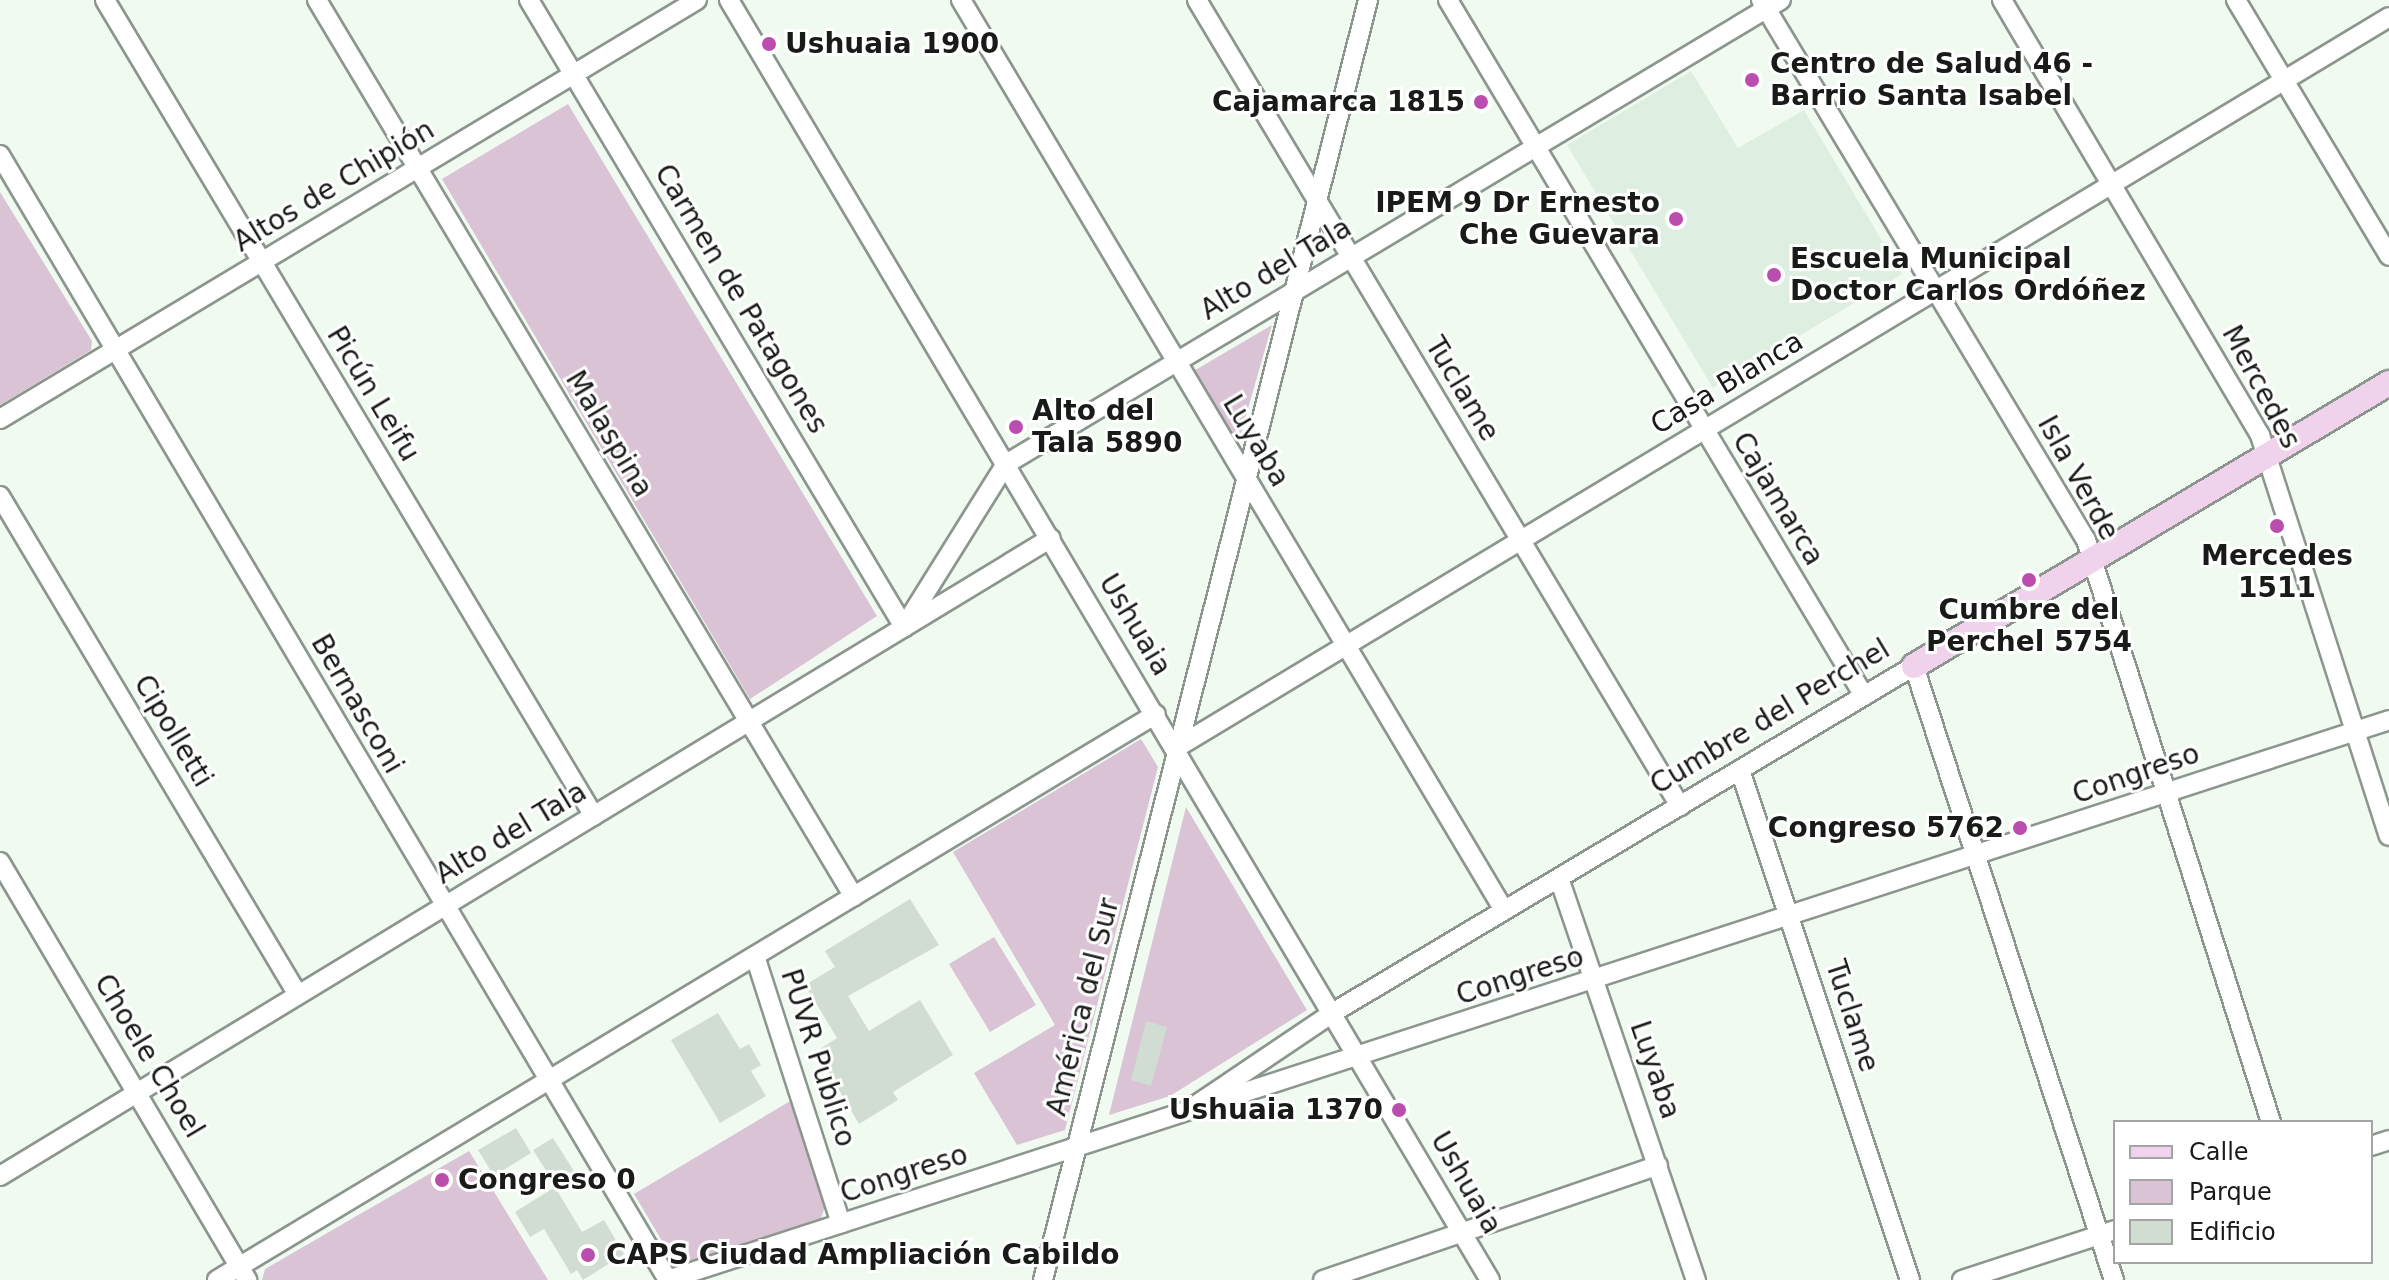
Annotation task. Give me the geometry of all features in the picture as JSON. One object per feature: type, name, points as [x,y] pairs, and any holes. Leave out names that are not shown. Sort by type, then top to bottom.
[{"type":"main road","name":"Cumbre del Perchel","points":[[1914,666],[2389,383]]},
{"type":"street","name":"Picún Leifu","points":[[105,0],[594,816]]},
{"type":"street","name":"Malaspina","points":[[317,0],[854,897]]},
{"type":"street","name":"Carmen de Patagones","points":[[529,0],[904,627]]},
{"type":"street","name":"Altos de Chipión","points":[[0,419],[697,0]]},
{"type":"street","name":"Ushuaia","points":[[729,0],[1334,1012],[1490,1280]]},
{"type":"street","name":"Luyaba","points":[[961,0],[1504,910]]},
{"type":"street","name":"Tuclame","points":[[1197,0],[1680,806]]},
{"type":"street","name":"América del Sur","points":[[1043,1280],[1368,0]]},
{"type":"street","name":"Cajamarca","points":[[1448,0],[1864,696]]},
{"type":"street","name":"Mercedes","points":[[2002,0],[2269,455],[2389,836]]},
{"type":"street","points":[[2236,0],[2389,256]]},
{"type":"street","name":"Alto del Tala","points":[[1006,464],[1769,3]]},
{"type":"street","name":"Isla Verde","points":[[1769,3],[2093,560],[2270,1120]]},
{"type":"street","name":"Casa Blanca","points":[[1176,748],[2389,17]]},
{"type":"street","name":"Bernasconi","points":[[0,155],[668,1280]]},
{"type":"street","points":[[904,627],[1006,464]]},
{"type":"street","name":"Cipolletti","points":[[0,496],[298,995]]},
{"type":"street","name":"Alto del Tala","points":[[0,1176],[1051,538]]},
{"type":"street","points":[[1914,666],[1976,858],[2107,1232],[2114,1280]]},
{"type":"street","name":"Cumbre del Perchel","points":[[1187,1112],[1334,1012],[1914,666]]},
{"type":"street","points":[[217,1280],[244,1273],[549,1081],[1156,714]]},
{"type":"street","name":"Congreso","points":[[668,1280],[1976,858],[2389,720]]},
{"type":"street","name":"Tuclame","points":[[1740,770],[1910,1280]]},
{"type":"street","name":"Choele Choel","points":[[0,862],[244,1273]]},
{"type":"street","name":"Luyaba","points":[[1559,878],[1696,1280]]},
{"type":"street","name":"PUVR Publico","points":[[755,956],[841,1224]]},
{"type":"street","points":[[1323,1280],[1658,1165]]},
{"type":"street","points":[[1962,1280],[2107,1232]]},
{"type":"shaded area","points":[[1691,71],[1738,148],[1804,110],[1902,274],[1713,388],[1567,145]]},
{"type":"green space","points":[[568,104],[877,616],[750,699],[442,179]]},
{"type":"green space","points":[[0,192],[92,341],[91,350],[0,405]]},
{"type":"green space","points":[[1272,325],[1236,450],[1192,372]]},
{"type":"green space","points":[[1141,739],[1158,767],[1065,1130],[1017,1145],[974,1073],[1055,1025],[953,852]]},
{"type":"green space","points":[[1186,807],[1307,1010],[1170,1096],[1109,1115]]},
{"type":"green space","points":[[994,937],[1036,1005],[990,1032],[949,964]]},
{"type":"green space","points":[[792,1100],[826,1204],[821,1218],[688,1263],[671,1256],[634,1194]]},
{"type":"green space","points":[[469,1151],[548,1280],[262,1280],[265,1269]]},
{"type":"building","points":[[910,899],[939,945],[848,996],[869,1031],[920,1000],[953,1055],[893,1092],[898,1100],[859,1124],[826,1068],[820,1049],[837,1038],[805,985],[835,967],[825,951]]},
{"type":"building","points":[[718,1013],[740,1049],[749,1044],[761,1065],[751,1071],[766,1096],[720,1123],[671,1040]]},
{"type":"building","points":[[1146,1021],[1167,1027],[1151,1086],[1131,1080]]},
{"type":"building","points":[[516,1128],[531,1153],[494,1176],[478,1150]]},
{"type":"building","points":[[553,1138],[577,1176],[557,1188],[533,1150]]},
{"type":"building","points":[[555,1187],[582,1232],[604,1220],[624,1254],[583,1280],[577,1270],[571,1274],[544,1229],[530,1237],[515,1212]]},
{"type":"place","name":"Ushuaia 1900","points":[[769,44]]},
{"type":"place","name":"Centro de Salud 46 - Barrio Santa Isabel","points":[[1752,80]]},
{"type":"place","name":"Cajamarca 1815","points":[[1481,102]]},
{"type":"place","name":"IPEM 9 Dr Ernesto Che Guevara","points":[[1676,219]]},
{"type":"place","name":"Escuela Municipal Doctor Carlos Ordóñez","points":[[1774,275]]},
{"type":"place","name":"Alto del Tala 5890","points":[[1016,427]]},
{"type":"place","name":"Mercedes 1511","points":[[2277,526]]},
{"type":"place","name":"Cumbre del Perchel 5754","points":[[2029,580]]},
{"type":"place","name":"Congreso 5762","points":[[2020,828]]},
{"type":"place","name":"Ushuaia 1370","points":[[1399,1110]]},
{"type":"place","name":"Congreso 0","points":[[442,1180]]},
{"type":"place","name":"CAPS Ciudad Ampliación Cabildo","points":[[588,1255]]}]
